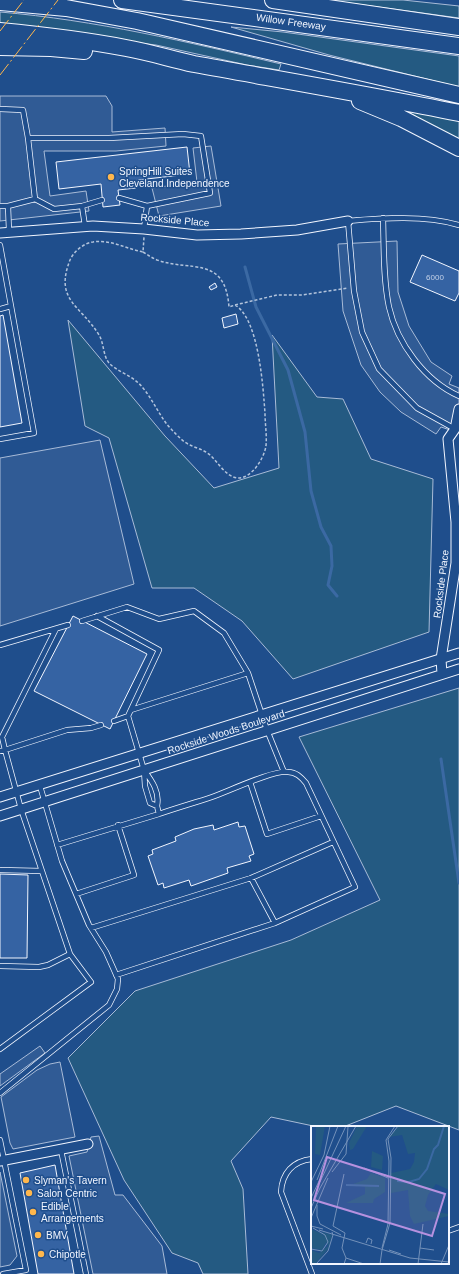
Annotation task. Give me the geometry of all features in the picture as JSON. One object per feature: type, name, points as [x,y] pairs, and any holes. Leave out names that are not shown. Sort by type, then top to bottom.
[{"type":"highway","name":"Willow Freeway","points":[[122,0],[459,46]]},
{"type":"highway","name":"Willow Freeway","points":[[273,0],[459,26]]},
{"type":"highway","points":[[0,2],[66,8],[137,21],[459,95]]},
{"type":"highway","points":[[0,31],[128,48],[174,60],[303,84],[359,92],[459,113]]},
{"type":"highway","points":[[0,47],[51,48],[174,60]]},
{"type":"highway","points":[[303,84],[378,107],[459,148]]},
{"type":"street","name":"Rockside Place","points":[[5,232],[85,226],[144,233],[197,235],[242,234],[297,230],[348,221]]},
{"type":"street","name":"Rockside Place","points":[[442,674],[441,659],[456,563],[456,495],[448,439],[457,433],[459,409]]},
{"type":"street","name":"Rockside Woods Boulevard","points":[[0,797],[40,786],[459,653]]},
{"type":"street","points":[[458,669],[459,657]]},
{"type":"street","name":"Rockside Woods Boulevard","points":[[0,816],[458,669]]},
{"type":"street","points":[[3,1160],[88,1144]]},
{"type":"lane","points":[[0,110],[23,110],[28,138],[35,199]]},
{"type":"lane","points":[[28,138],[109,138],[183,134],[201,136],[210,193],[147,206],[119,198]]},
{"type":"lane","points":[[0,206],[8,206],[35,199],[54,209],[82,206],[102,200]]},
{"type":"lane","points":[[5,232],[8,206]]},
{"type":"lane","points":[[82,206],[85,226]]},
{"type":"lane","points":[[144,233],[147,206]]},
{"type":"lane","points":[[383,218],[389,307],[402,341],[426,374],[450,392],[459,396]]},
{"type":"lane","points":[[457,433],[417,408],[379,369],[362,332],[354,287],[348,221],[383,218],[444,221],[459,225]]},
{"type":"lane","points":[[0,245],[34,433],[0,439]]},
{"type":"lane","points":[[0,309],[11,306]]},
{"type":"lane","points":[[82,621],[127,607],[159,618],[194,611],[224,633],[248,673],[267,730],[284,772]]},
{"type":"lane","points":[[97,616],[159,650],[128,716],[114,721]]},
{"type":"lane","points":[[0,646],[68,625]]},
{"type":"lane","points":[[0,1049],[91,982],[70,954],[2,750],[2,737],[56,629]]},
{"type":"lane","points":[[131,710],[248,673]]},
{"type":"lane","points":[[128,716],[140,754],[144,770],[145,786],[150,803],[157,806]]},
{"type":"lane","points":[[2,750],[67,730],[91,728],[101,725]]},
{"type":"lane","points":[[144,770],[154,783],[159,798],[157,806],[159,814]]},
{"type":"lane","points":[[57,845],[212,797],[250,782],[284,772],[299,775],[306,783],[355,887],[275,923],[116,974]]},
{"type":"lane","points":[[250,782],[267,834],[321,816]]},
{"type":"lane","points":[[0,1093],[109,1006],[117,989],[116,974],[106,952],[91,928],[62,861],[40,786]]},
{"type":"lane","points":[[76,894],[134,875],[118,825]]},
{"type":"lane","points":[[91,928],[251,878],[334,842]]},
{"type":"lane","points":[[0,870],[42,871]]},
{"type":"lane","points":[[251,878],[275,923]]},
{"type":"lane","points":[[0,966],[39,967],[48,965],[70,954]]},
{"type":"lane","points":[[0,1140],[26,1270],[3,1274]]},
{"type":"lane","points":[[61,1150],[86,1274]]},
{"type":"lane","points":[[311,1159],[294,1164],[287,1171],[282,1182],[281,1192],[312,1274]]},
{"type":"lane","points":[[449,1231],[459,1227]]},
{"type":"path","points":[[143,252],[144,233]]},
{"type":"path","points":[[235,305],[244,314],[261,365],[266,433],[266,447],[254,470],[246,476],[237,478],[228,474],[210,455],[188,444],[171,430],[136,380],[108,362],[100,336],[74,307],[66,292],[66,271],[72,256],[86,244],[103,242],[143,252],[157,260],[215,272],[225,288],[229,306],[268,297],[311,294],[354,287]]},
{"type":"shaded area","points":[[327,0],[403,0],[459,6],[459,18]]},
{"type":"shaded area","points":[[0,12],[71,20],[106,26],[281,64],[279,70],[247,65],[156,45],[0,26]]},
{"type":"shaded area","points":[[231,27],[283,32],[459,56],[459,87],[329,55]]},
{"type":"shaded area","points":[[0,96],[106,96],[112,106],[112,132],[165,128],[166,146],[116,151],[44,151],[50,196],[86,191],[89,211],[0,221]]},
{"type":"shaded area","points":[[402,108],[459,119],[459,143],[456,141]]},
{"type":"shaded area","points":[[211,146],[221,206],[159,216],[152,188],[197,182],[193,148]]},
{"type":"shaded area","points":[[397,241],[398,292],[409,326],[431,362],[452,376],[449,384],[459,388],[459,433],[441,427],[436,434],[401,412],[380,392],[361,365],[343,311],[338,244]]},
{"type":"shaded area","points":[[68,320],[165,436],[214,488],[279,468],[272,335],[317,397],[343,399],[371,459],[433,479],[429,632],[293,679],[242,621],[194,588],[152,588],[109,438],[85,426]]},
{"type":"shaded area","points":[[100,440],[134,584],[0,626],[0,458]]},
{"type":"shaded area","points":[[459,688],[459,1130],[396,1106],[346,1126],[313,1126],[271,1117],[231,1161],[243,1189],[248,1274],[203,1274],[198,1263],[172,1253],[124,1180],[68,1058],[135,991],[291,940],[380,900],[299,737]]},
{"type":"shaded area","points":[[40,1046],[45,1053],[0,1086],[0,1074]]},
{"type":"shaded area","points":[[60,1062],[75,1137],[13,1149],[10,1143],[1,1097],[37,1070],[50,1064]]},
{"type":"shaded area","points":[[99,1136],[115,1195],[123,1195],[162,1246],[167,1274],[93,1274],[69,1156],[87,1152],[91,1137]]},
{"type":"shaded area","points":[[0,1172],[17,1256],[10,1265],[0,1267]]},
{"type":"building","name":"SpringHill Suites Cleveland Independence","points":[[187,147],[190,174],[138,180],[136,188],[118,190],[120,205],[103,207],[101,184],[59,189],[56,162]]},
{"type":"building","points":[[422,255],[459,271],[459,293],[455,301],[410,282]]},
{"type":"building","points":[[215,283],[217,287],[211,290],[209,287]]},
{"type":"building","points":[[236,314],[238,324],[224,328],[222,318]]},
{"type":"building","points":[[3,315],[22,423],[0,427],[0,316]]},
{"type":"building","points":[[73,616],[147,654],[110,729],[34,691]]},
{"type":"building","points":[[238,822],[239,827],[245,826],[254,854],[249,856],[251,861],[227,868],[228,873],[191,886],[189,880],[164,888],[163,883],[158,885],[148,856],[153,854],[152,850],[176,841],[175,837],[194,829],[213,825],[214,830]]},
{"type":"building","points":[[0,874],[28,875],[27,958],[0,958]]},
{"type":"building","points":[[55,1165],[74,1274],[38,1274],[20,1173]]},
{"type":"waterway","points":[[245,267],[256,307],[288,370],[305,432],[311,491],[321,527],[331,546],[332,566],[328,585],[337,596]]},
{"type":"waterway","points":[[441,759],[459,883]]},
{"type":"power","points":[[0,31],[24,0]]},
{"type":"power","points":[[0,75],[58,0]]},
{"type":"place","name":"SpringHill Suites Cleveland Independence","points":[[111,177]]},
{"type":"place","name":"Slyman's Tavern","points":[[26,1180]]},
{"type":"place","name":"Salon Centric","points":[[29,1193]]},
{"type":"place","name":"Edible Arrangements","points":[[33,1212]]},
{"type":"place","name":"BMV","points":[[38,1235]]},
{"type":"place","name":"Chipotle","points":[[41,1254]]}]
